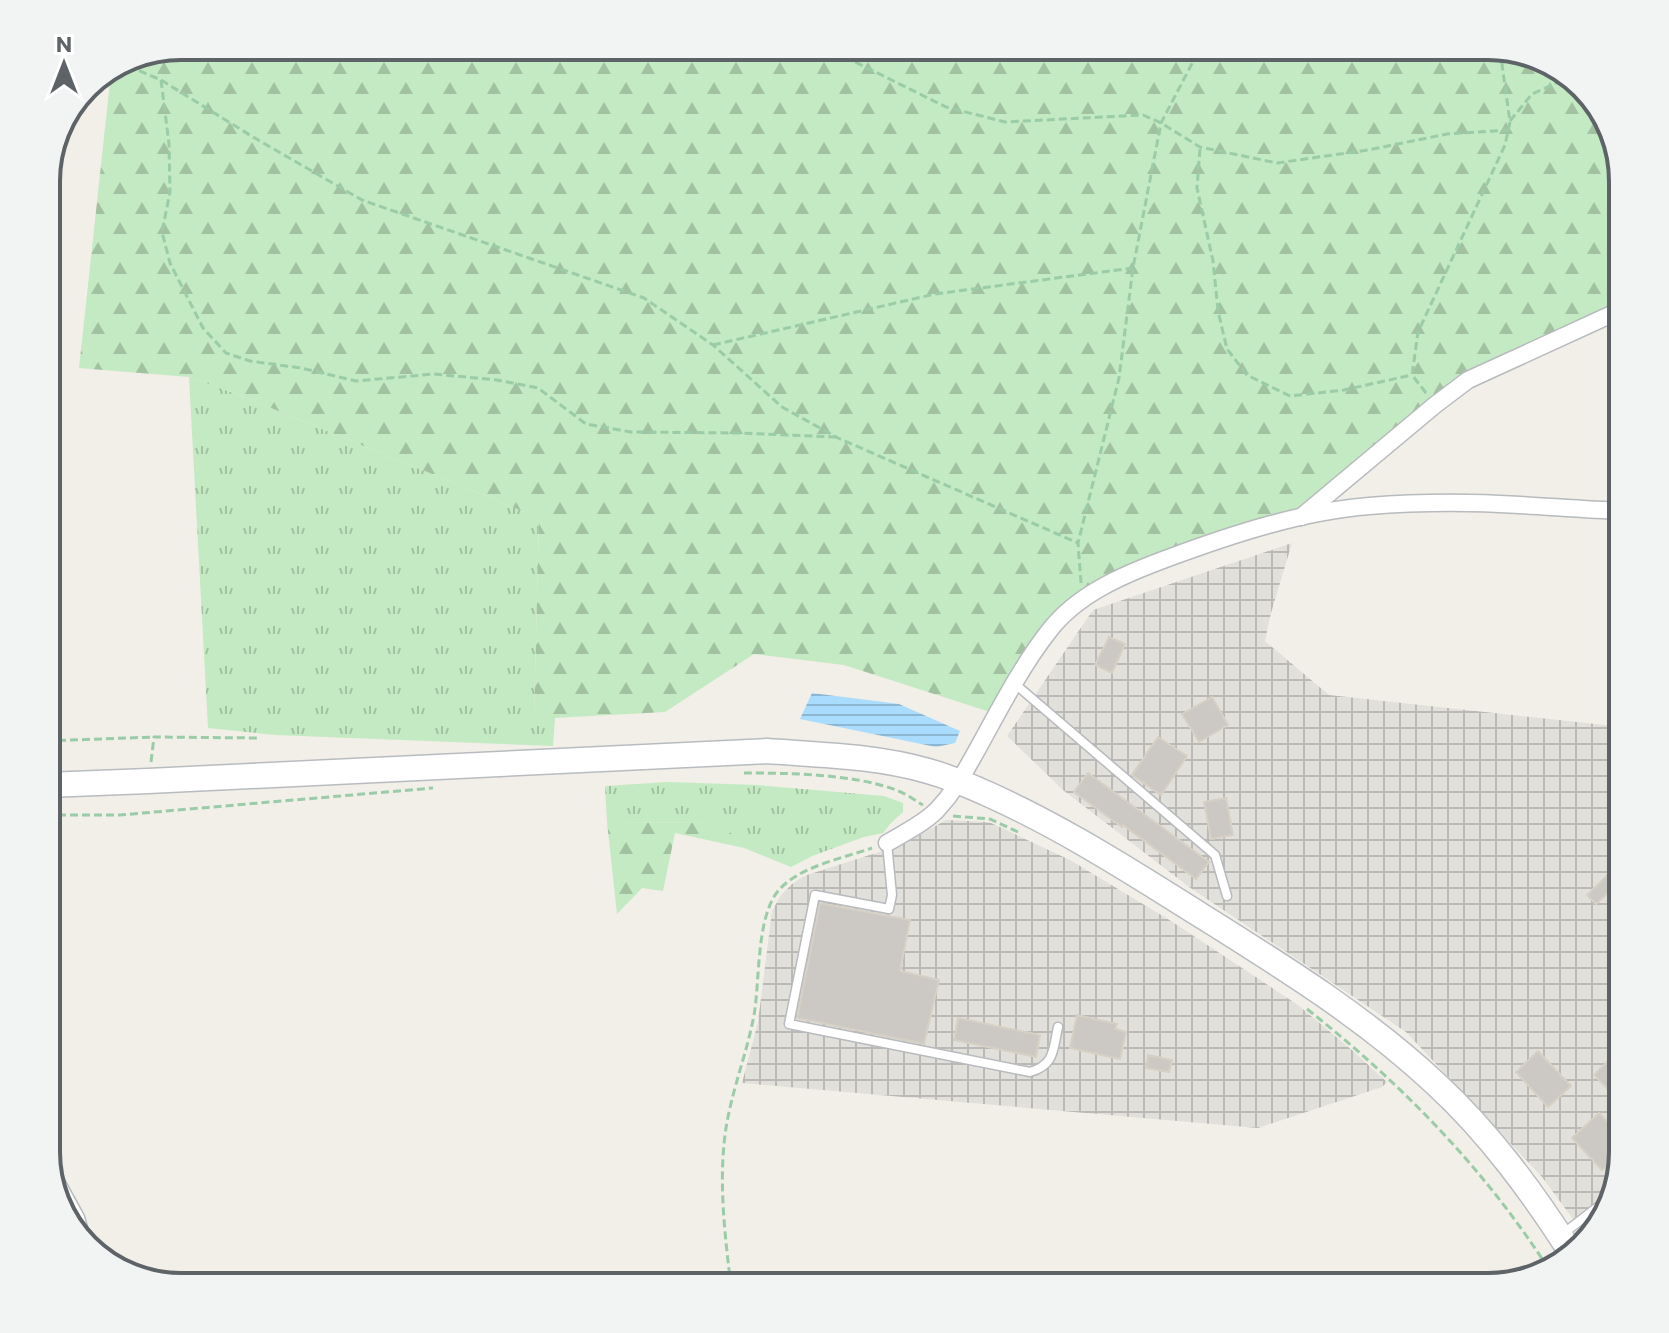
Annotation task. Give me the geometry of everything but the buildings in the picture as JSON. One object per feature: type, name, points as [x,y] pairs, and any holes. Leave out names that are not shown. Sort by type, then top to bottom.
[{"type":"main road","points":[[60,784],[767,751],[866,759],[928,771],[960,782],[1060,828],[1355,1016],[1437,1084],[1470,1119],[1527,1186],[1566,1244]]},
{"type":"street","points":[[1299,518],[1468,380],[1609,315]]},
{"type":"street","points":[[887,843],[935,812],[960,782],[1047,632],[1064,613],[1129,574],[1191,549],[1299,518],[1368,506],[1517,505],[1609,511]]},
{"type":"lane","points":[[1015,684],[1215,855],[1227,896]]},
{"type":"lane","points":[[887,843],[892,895],[889,909],[815,895],[789,1024],[1030,1072],[1042,1069],[1050,1061],[1058,1027]]},
{"type":"path","points":[[851,60],[946,107],[1005,122],[1143,115],[1200,147],[1277,163],[1368,150],[1447,134],[1509,130]]},
{"type":"path","points":[[1083,599],[1078,543],[1119,378],[1133,268],[1161,123],[1194,60]]},
{"type":"path","points":[[1435,405],[1412,375],[1418,332],[1505,145],[1510,122],[1502,61]]},
{"type":"path","points":[[135,69],[161,80],[362,200],[644,298],[713,345],[782,407],[838,438],[1078,543]]},
{"type":"path","points":[[161,80],[169,144],[170,192],[162,232],[170,263],[203,328],[226,353],[250,361],[301,368],[356,381],[434,374],[497,380],[538,388],[586,424],[631,432],[838,438]]},
{"type":"path","points":[[1510,122],[1532,94],[1557,83]]},
{"type":"path","points":[[1200,147],[1197,188],[1213,261],[1218,311],[1227,349],[1247,375],[1290,396],[1344,390],[1412,375]]},
{"type":"path","points":[[713,345],[935,294],[1133,268]]},
{"type":"path","points":[[148,781],[154,737]]},
{"type":"path","points":[[60,740],[260,738]]},
{"type":"path","points":[[734,773],[866,782],[897,790],[935,812],[990,819],[1017,831]]},
{"type":"path","points":[[60,815],[120,815],[445,787]]},
{"type":"path","points":[[729,1273],[723,1215],[724,1147],[754,1016],[769,904],[779,889],[794,877],[887,843]]},
{"type":"path","points":[[1308,1010],[1356,1048],[1464,1154],[1542,1259]]},
{"type":"shaded area","points":[[1292,543],[1265,641],[1329,695],[1609,725],[1609,1152],[1603,1191],[1581,1230],[1542,1177],[1406,1032],[1189,887],[1063,790],[1007,736],[1093,610]]},
{"type":"shaded area","points":[[946,820],[989,822],[1070,860],[1171,921],[1298,1005],[1387,1082],[1382,1087],[1258,1128],[742,1083],[758,1022],[772,911],[781,895],[804,876],[904,844]]},
{"type":"green space","points":[[1488,60],[1527,66],[1568,90],[1584,107],[1603,142],[1607,158],[1609,310],[1464,378],[1284,518],[1070,602],[990,712],[844,665],[754,654],[665,712],[534,719],[539,518],[189,377],[79,368],[110,84],[135,69],[158,62]]},
{"type":"green space","points":[[189,377],[539,518],[534,718],[555,717],[553,746],[275,735],[208,728]]},
{"type":"green space","points":[[668,782],[757,785],[884,796],[903,803],[903,812],[883,833],[812,856],[791,867],[744,848],[721,823],[607,822],[605,786]]},
{"type":"green space","points":[[607,822],[722,823],[744,848],[675,833],[663,891],[642,888],[617,914]]},
{"type":"water","points":[[812,693],[899,704],[960,731],[955,743],[936,747],[800,719]]}]
